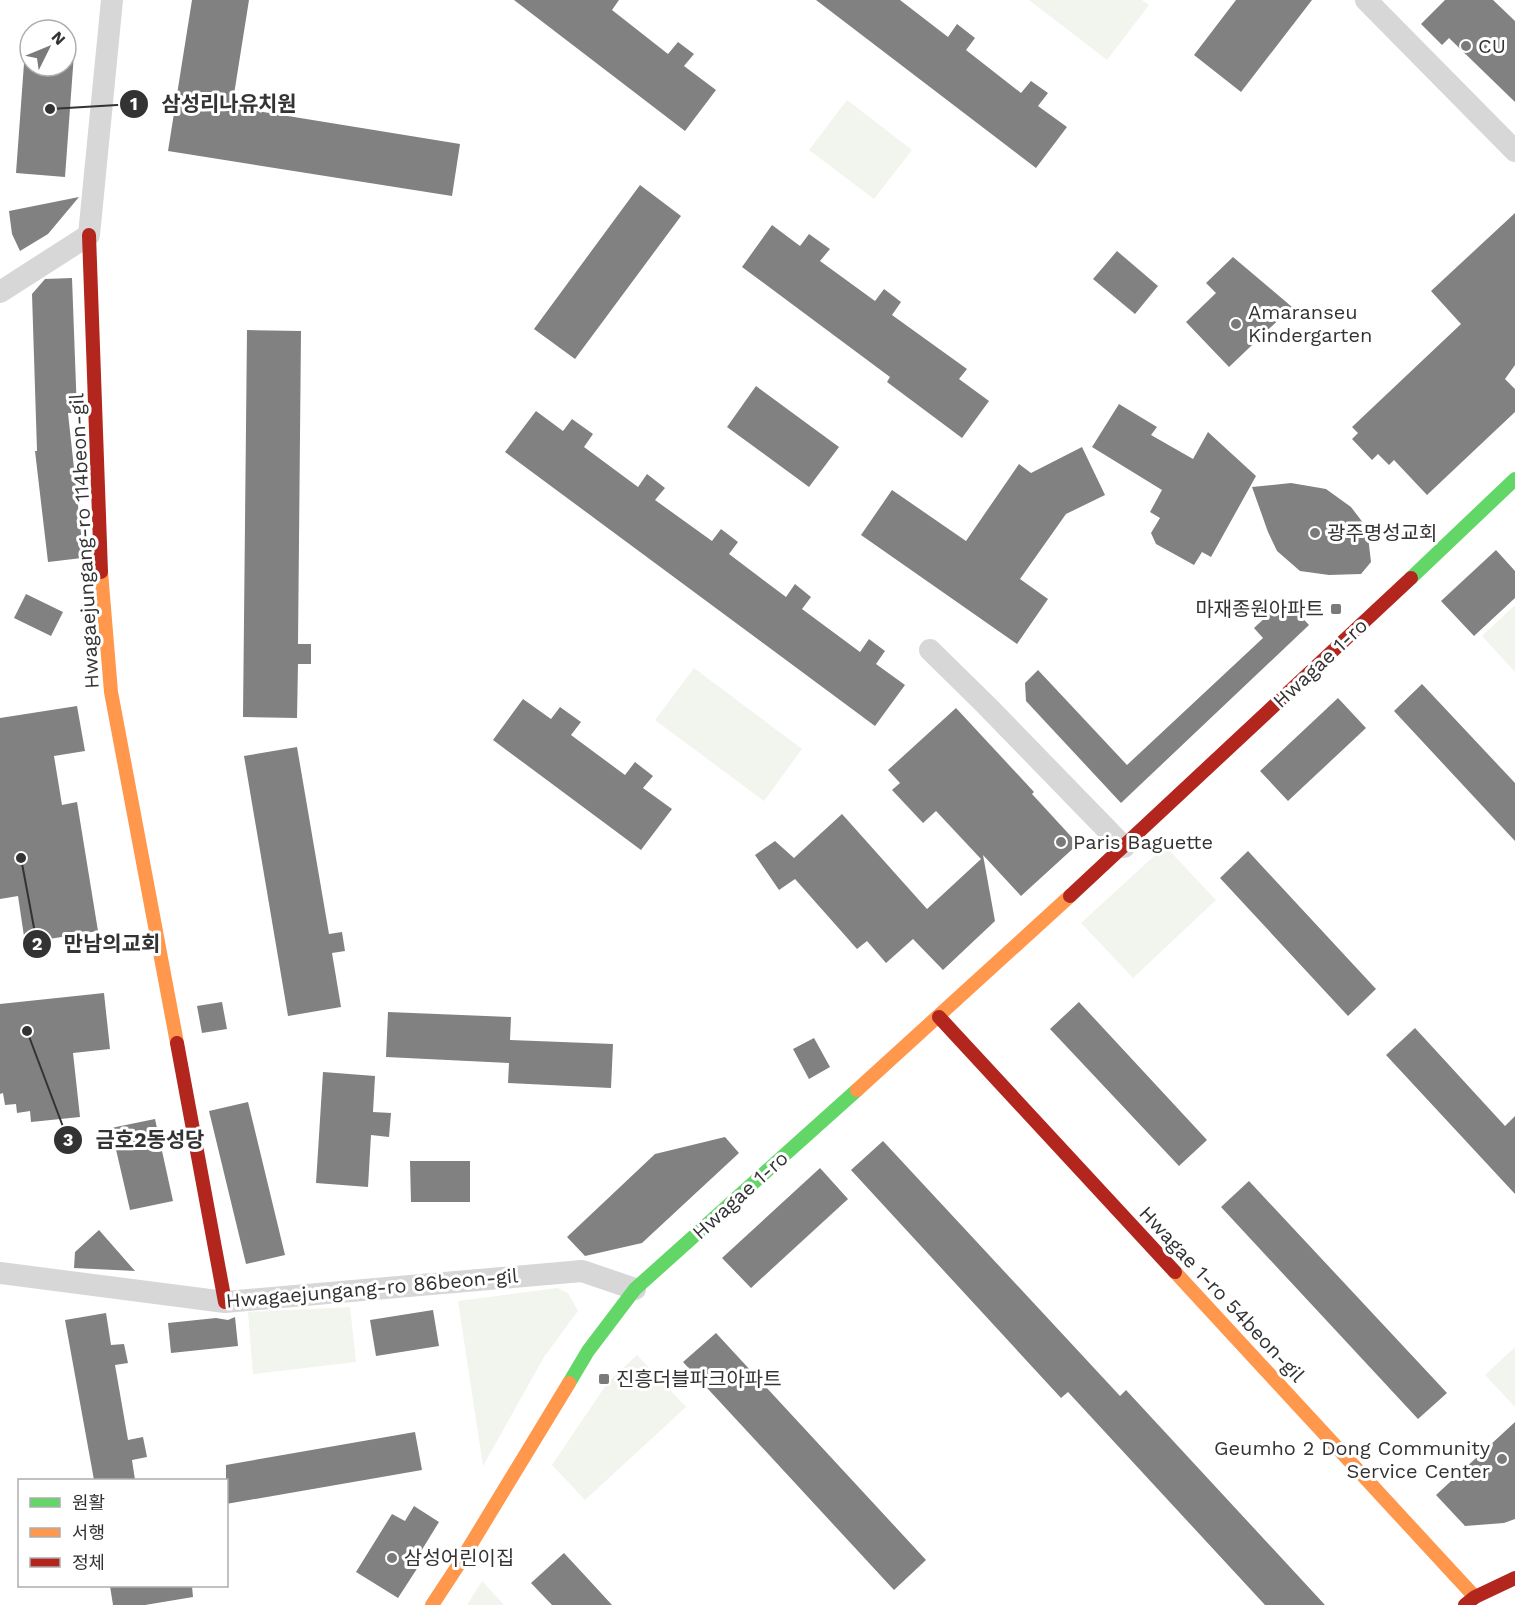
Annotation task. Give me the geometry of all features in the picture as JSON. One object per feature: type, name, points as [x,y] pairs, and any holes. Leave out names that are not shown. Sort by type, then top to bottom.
[{"type":"street","points":[[0,291],[89,235],[112,0]]},
{"type":"street","points":[[1366,0],[1515,151]]},
{"type":"street","name":"Hwagaejungang-ro 114beon-gil","points":[[89,235],[102,588],[111,692],[225,1302]]},
{"type":"street","name":"Hwagae 1-ro","points":[[432,1605],[588,1351],[634,1289],[939,1017],[1124,847],[1515,479]]},
{"type":"street","points":[[930,650],[1124,847]]},
{"type":"street","name":"Hwagae 1-ro 54beon-gil","points":[[939,1017],[1470,1601]]},
{"type":"street","name":"Hwagaejungang-ro 86beon-gil","points":[[0,1273],[225,1302],[582,1270],[634,1289]]},
{"type":"street","points":[[1470,1601],[1515,1578]]},
{"type":"shaded area","points":[[1029,0],[1142,0],[1149,5],[1107,60]]},
{"type":"shaded area","points":[[847,100],[912,150],[874,199],[809,150]]},
{"type":"shaded area","points":[[1515,605],[1515,672],[1482,636]]},
{"type":"shaded area","points":[[694,668],[802,749],[764,801],[655,720]]},
{"type":"shaded area","points":[[1165,846],[1216,900],[1133,978],[1081,923]]},
{"type":"shaded area","points":[[557,1288],[568,1293],[578,1311],[544,1357],[483,1466],[458,1301]]},
{"type":"shaded area","points":[[350,1307],[356,1362],[253,1374],[248,1312]]},
{"type":"shaded area","points":[[1515,1347],[1515,1407],[1485,1375]]},
{"type":"shaded area","points":[[637,1355],[686,1407],[585,1500],[552,1465],[608,1382]]},
{"type":"shaded area","points":[[482,1581],[504,1605],[467,1605]]},
{"type":"building","points":[[192,0],[249,0],[232,107],[460,144],[452,196],[168,151]]},
{"type":"building","points":[[514,0],[619,0],[612,10],[668,54],[678,42],[694,54],[684,66],[716,90],[685,131]]},
{"type":"building","points":[[816,0],[900,0],[948,37],[957,24],[975,38],[966,50],[1021,93],[1031,81],[1048,93],[1038,106],[1067,127],[1036,168]]},
{"type":"building","points":[[1236,0],[1312,0],[1241,92],[1194,55]]},
{"type":"building","points":[[1445,0],[1493,0],[1515,21],[1515,102],[1449,38],[1442,45],[1421,24]]},
{"type":"building","points":[[23,78],[72,78],[65,177],[16,173]]},
{"type":"building","points":[[640,185],[681,216],[575,359],[534,329]]},
{"type":"building","points":[[79,197],[48,234],[20,251],[12,234],[9,211]]},
{"type":"building","points":[[1515,213],[1515,365],[1505,379],[1515,389],[1515,412],[1427,495],[1394,460],[1389,465],[1378,454],[1372,460],[1352,439],[1358,433],[1352,427],[1461,324],[1431,291]]},
{"type":"building","points":[[772,225],[800,246],[809,234],[830,249],[820,261],[875,301],[884,289],[901,302],[892,315],[967,369],[959,379],[989,401],[962,438],[887,382],[890,377],[742,267]]},
{"type":"building","points":[[1117,251],[1158,286],[1135,314],[1093,279]]},
{"type":"building","points":[[1233,257],[1292,307],[1229,367],[1186,322],[1216,293],[1206,283]]},
{"type":"building","points":[[72,278],[77,413],[68,413],[82,558],[48,562],[35,451],[37,451],[32,294],[45,279]]},
{"type":"building","points":[[247,330],[301,331],[298,644],[311,644],[311,664],[298,664],[297,718],[243,717]]},
{"type":"building","points":[[756,386],[839,447],[809,487],[727,427]]},
{"type":"building","points":[[1119,404],[1157,427],[1151,435],[1193,459],[1208,432],[1256,476],[1211,557],[1202,552],[1194,565],[1156,544],[1151,533],[1160,518],[1150,512],[1162,490],[1092,447]]},
{"type":"building","points":[[536,411],[563,431],[572,419],[593,434],[584,447],[638,487],[647,474],[665,488],[655,500],[712,541],[721,529],[738,542],[729,554],[786,597],[795,584],[811,597],[802,609],[860,652],[869,639],[885,651],[876,664],[905,685],[875,726],[505,452]]},
{"type":"building","points":[[1082,447],[1105,495],[1066,514],[1020,579],[1048,599],[1017,644],[861,535],[892,490],[966,541],[1019,464],[1031,473]]},
{"type":"building","points":[[1291,483],[1326,489],[1351,507],[1367,528],[1371,562],[1361,574],[1329,575],[1300,571],[1277,551],[1252,487]]},
{"type":"building","points":[[1496,550],[1515,571],[1515,598],[1474,636],[1441,601]]},
{"type":"building","points":[[26,594],[63,612],[51,636],[14,618]]},
{"type":"building","points":[[1285,599],[1309,625],[1121,803],[1026,701],[1025,683],[1038,670],[1127,765],[1263,638],[1254,628]]},
{"type":"building","points":[[1422,684],[1515,783],[1515,841],[1394,711]]},
{"type":"building","points":[[1338,698],[1366,728],[1288,801],[1260,771]]},
{"type":"building","points":[[523,699],[551,719],[560,707],[581,722],[571,735],[625,775],[635,762],[653,776],[643,788],[672,809],[641,850],[493,740]]},
{"type":"building","points":[[77,706],[85,751],[54,756],[62,805],[77,802],[98,931],[25,943],[18,896],[0,899],[0,718]]},
{"type":"building","points":[[956,708],[1034,792],[1032,794],[1078,844],[1021,896],[983,855],[995,921],[943,970],[913,939],[886,963],[867,941],[857,949],[795,879],[779,890],[755,855],[775,841],[794,858],[842,814],[927,909],[981,859],[936,811],[923,823],[892,790],[900,783],[888,770]]},
{"type":"building","points":[[297,747],[329,934],[342,932],[345,951],[332,953],[341,1007],[288,1016],[244,756]]},
{"type":"building","points":[[1248,851],[1376,989],[1348,1016],[1220,878]]},
{"type":"building","points":[[104,993],[110,1049],[73,1053],[80,1117],[31,1122],[30,1111],[17,1113],[16,1104],[5,1105],[3,1093],[0,1094],[0,1004]]},
{"type":"building","points":[[222,1002],[227,1029],[202,1033],[197,1006]]},
{"type":"building","points":[[1079,1002],[1207,1140],[1179,1166],[1050,1029]]},
{"type":"building","points":[[388,1012],[511,1017],[510,1040],[613,1044],[611,1088],[508,1083],[509,1063],[386,1057]]},
{"type":"building","points":[[1415,1028],[1505,1126],[1515,1116],[1515,1194],[1386,1055]]},
{"type":"building","points":[[814,1038],[830,1067],[809,1079],[793,1049]]},
{"type":"building","points":[[323,1072],[375,1076],[373,1112],[391,1113],[389,1137],[371,1135],[368,1187],[316,1183]]},
{"type":"building","points":[[248,1102],[285,1255],[246,1264],[209,1111]]},
{"type":"building","points":[[155,1119],[173,1201],[130,1210],[111,1128]]},
{"type":"building","points":[[725,1137],[739,1153],[642,1243],[585,1256],[567,1237],[655,1154]]},
{"type":"building","points":[[883,1141],[1120,1396],[1126,1390],[1325,1605],[1265,1605],[1068,1392],[1061,1398],[851,1170]]},
{"type":"building","points":[[410,1161],[470,1161],[470,1202],[411,1202]]},
{"type":"building","points":[[820,1168],[848,1199],[751,1288],[722,1258]]},
{"type":"building","points":[[1249,1181],[1447,1393],[1418,1419],[1221,1207]]},
{"type":"building","points":[[99,1230],[135,1271],[74,1268],[75,1252]]},
{"type":"building","points":[[433,1310],[439,1346],[376,1356],[370,1320]]},
{"type":"building","points":[[106,1313],[111,1345],[124,1344],[128,1363],[115,1365],[128,1440],[143,1437],[147,1457],[132,1460],[135,1479],[94,1479],[65,1320]]},
{"type":"building","points":[[235,1317],[238,1346],[171,1353],[168,1323],[216,1318],[228,1320]]},
{"type":"building","points":[[716,1333],[926,1560],[894,1590],[683,1362]]},
{"type":"building","points":[[1515,1422],[1515,1519],[1504,1523],[1465,1526],[1436,1495]]},
{"type":"building","points":[[415,1432],[422,1470],[228,1504],[226,1465]]},
{"type":"building","points":[[414,1506],[439,1522],[415,1561],[420,1564],[398,1598],[356,1572],[392,1514],[405,1521]]},
{"type":"building","points":[[564,1553],[612,1605],[552,1605],[531,1583]]},
{"type":"building","points":[[110,1587],[192,1587],[193,1597],[145,1605],[113,1605]]},
{"type":"traffic: fast","points":[[1411,578],[1515,479]]},
{"type":"traffic: fast","points":[[569,1383],[588,1351],[635,1289],[857,1090]]},
{"type":"traffic: slow","points":[[101,572],[111,692],[177,1043]]},
{"type":"traffic: slow","points":[[857,1090],[1070,896]]},
{"type":"traffic: slow","points":[[1175,1272],[1475,1597]]},
{"type":"traffic: slow","points":[[432,1605],[569,1383]]},
{"type":"traffic: jam","points":[[89,235],[101,572]]},
{"type":"traffic: jam","points":[[1070,896],[1411,578]]},
{"type":"traffic: jam","points":[[939,1017],[1175,1272]]},
{"type":"traffic: jam","points":[[177,1043],[225,1302]]},
{"type":"traffic: jam","points":[[1465,1605],[1475,1597],[1515,1578]]},
{"type":"place","name":"CU","points":[[1466,46]]},
{"type":"place","name":"삼성리나유치원","points":[[50,109]]},
{"type":"place","name":"Amaranseu Kindergarten","points":[[1236,324]]},
{"type":"place","name":"광주명성교회","points":[[1315,533]]},
{"type":"place","name":"마재종원아파트","points":[[1336,609]]},
{"type":"place","name":"Paris Baguette","points":[[1061,842]]},
{"type":"place","name":"만남의교회","points":[[21,858]]},
{"type":"place","name":"금호2동성당","points":[[27,1031]]},
{"type":"place","name":"진흥더블파크아파트","points":[[604,1379]]},
{"type":"place","name":"Geumho 2 Dong Community Service Center","points":[[1502,1459]]},
{"type":"place","name":"삼성어린이집","points":[[392,1558]]}]
